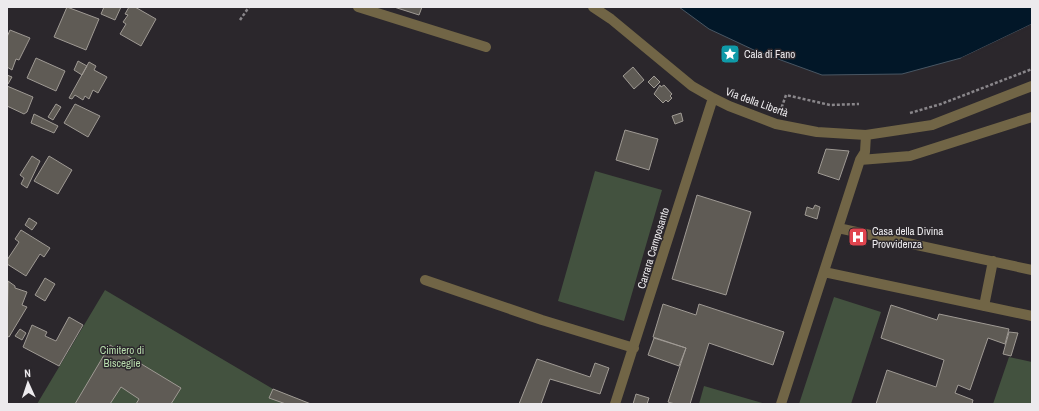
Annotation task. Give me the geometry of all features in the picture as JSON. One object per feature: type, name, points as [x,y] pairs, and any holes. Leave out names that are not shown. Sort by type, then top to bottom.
[{"type":"street","points":[[358,7],[486,47]]},
{"type":"street","name":"Via della Libertà","points":[[593,7],[611,19],[692,86],[713,98],[729,106],[776,124],[817,132],[866,135],[932,125],[1032,86]]},
{"type":"street","name":"Carrara Camposanto","points":[[615,404],[713,98]]},
{"type":"street","points":[[860,160],[910,156],[1032,117]]},
{"type":"street","points":[[781,404],[860,160],[865,152],[866,135]]},
{"type":"street","points":[[838,228],[1032,270]]},
{"type":"street","points":[[984,306],[993,261]]},
{"type":"street","points":[[824,272],[1032,316]]},
{"type":"street","points":[[425,280],[542,320],[634,348]]},
{"type":"path","points":[[240,20],[249,7]]},
{"type":"path","points":[[906,114],[941,104],[1032,69]]},
{"type":"path","points":[[776,124],[786,95],[830,105],[859,104]]},
{"type":"path","points":[[775,110],[786,113]]},
{"type":"green space","points":[[595,171],[662,190],[624,321],[558,301]]},
{"type":"green space","name":"Cimitero di Bisceglie","points":[[105,290],[273,389],[311,404],[37,404]]},
{"type":"green space","points":[[834,297],[881,312],[851,404],[799,404]]},
{"type":"green space","points":[[1009,357],[1032,362],[1032,404],[993,404]]},
{"type":"green space","points":[[704,386],[766,404],[699,404]]},
{"type":"water","points":[[679,7],[1032,7],[1032,24],[961,58],[902,74],[822,75],[756,51],[709,29]]},
{"type":"pier","points":[[1032,24],[1032,27],[961,60],[961,58]]},
{"type":"building","points":[[67,7],[99,19],[86,50],[54,37]]},
{"type":"building","points":[[104,7],[121,7],[115,20],[101,14]]},
{"type":"building","points":[[129,7],[135,7],[156,19],[141,46],[120,34],[126,24],[123,22],[128,15],[125,14]]},
{"type":"building","points":[[394,7],[422,7],[419,15]]},
{"type":"building","points":[[10,30],[30,38],[19,60],[16,59],[12,70],[7,67],[7,37]]},
{"type":"building","points":[[36,58],[65,71],[56,91],[27,78]]},
{"type":"building","points":[[78,61],[87,66],[82,75],[74,70]]},
{"type":"building","points":[[89,62],[96,66],[94,70],[107,77],[98,93],[93,90],[89,99],[85,96],[83,100],[75,95],[72,99],[69,98]]},
{"type":"building","points":[[633,67],[644,80],[634,89],[623,76]]},
{"type":"building","points":[[7,75],[12,77],[8,84],[7,83]]},
{"type":"building","points":[[654,76],[660,82],[654,88],[648,82]]},
{"type":"building","points":[[660,85],[661,87],[664,85],[672,94],[670,96],[672,98],[668,102],[666,100],[663,103],[654,94]]},
{"type":"building","points":[[7,86],[33,97],[27,112],[24,114],[7,106]]},
{"type":"building","points":[[56,104],[61,107],[53,120],[48,117]]},
{"type":"building","points":[[75,104],[100,116],[88,137],[64,123]]},
{"type":"building","points":[[681,113],[683,121],[675,124],[672,116]]},
{"type":"building","points":[[34,114],[58,126],[54,133],[31,123]]},
{"type":"building","points":[[625,130],[658,139],[649,170],[616,160]]},
{"type":"building","points":[[826,149],[849,151],[839,180],[818,173]]},
{"type":"building","points":[[32,156],[40,161],[27,188],[21,184],[24,178],[20,175]]},
{"type":"building","points":[[49,156],[72,170],[58,194],[34,181]]},
{"type":"building","points":[[697,195],[751,212],[726,295],[672,279]]},
{"type":"building","points":[[815,205],[820,207],[817,219],[805,215],[807,207],[813,209]]},
{"type":"building","points":[[29,218],[37,223],[32,230],[25,225]]},
{"type":"building","points":[[21,230],[50,248],[44,257],[40,254],[26,276],[7,264],[7,260],[19,242],[15,239]]},
{"type":"building","points":[[45,278],[55,284],[45,301],[35,295]]},
{"type":"building","points":[[8,281],[15,286],[15,288],[27,292],[22,305],[27,307],[9,337],[7,336]]},
{"type":"building","points":[[663,304],[696,315],[699,304],[784,332],[773,365],[709,343],[690,404],[675,404],[668,402],[686,348],[653,337]]},
{"type":"building","points":[[891,305],[937,320],[939,314],[1009,329],[1005,344],[988,338],[970,390],[958,385],[955,393],[973,400],[972,404],[876,404],[887,370],[936,387],[944,360],[881,338]]},
{"type":"building","points":[[69,317],[83,325],[59,366],[23,347],[32,325],[47,332],[45,336],[56,341]]},
{"type":"building","points":[[20,329],[26,333],[22,340],[15,336]]},
{"type":"building","points":[[1009,332],[1018,333],[1011,356],[1003,354]]},
{"type":"building","points":[[654,338],[686,348],[679,366],[648,355]]},
{"type":"building","points":[[110,345],[181,388],[171,404],[136,404],[139,399],[121,387],[110,404],[75,404]]},
{"type":"building","points":[[537,359],[590,377],[595,363],[609,368],[600,394],[550,379],[541,404],[519,404]]},
{"type":"building","points":[[273,389],[311,404],[286,404],[269,398]]},
{"type":"building","points":[[636,394],[649,398],[647,404],[633,404]]},
{"type":"place","name":"Cala di Fano","points":[[730,54]]},
{"type":"place","name":"Casa della Divina Provvidenza","points":[[858,237]]}]
